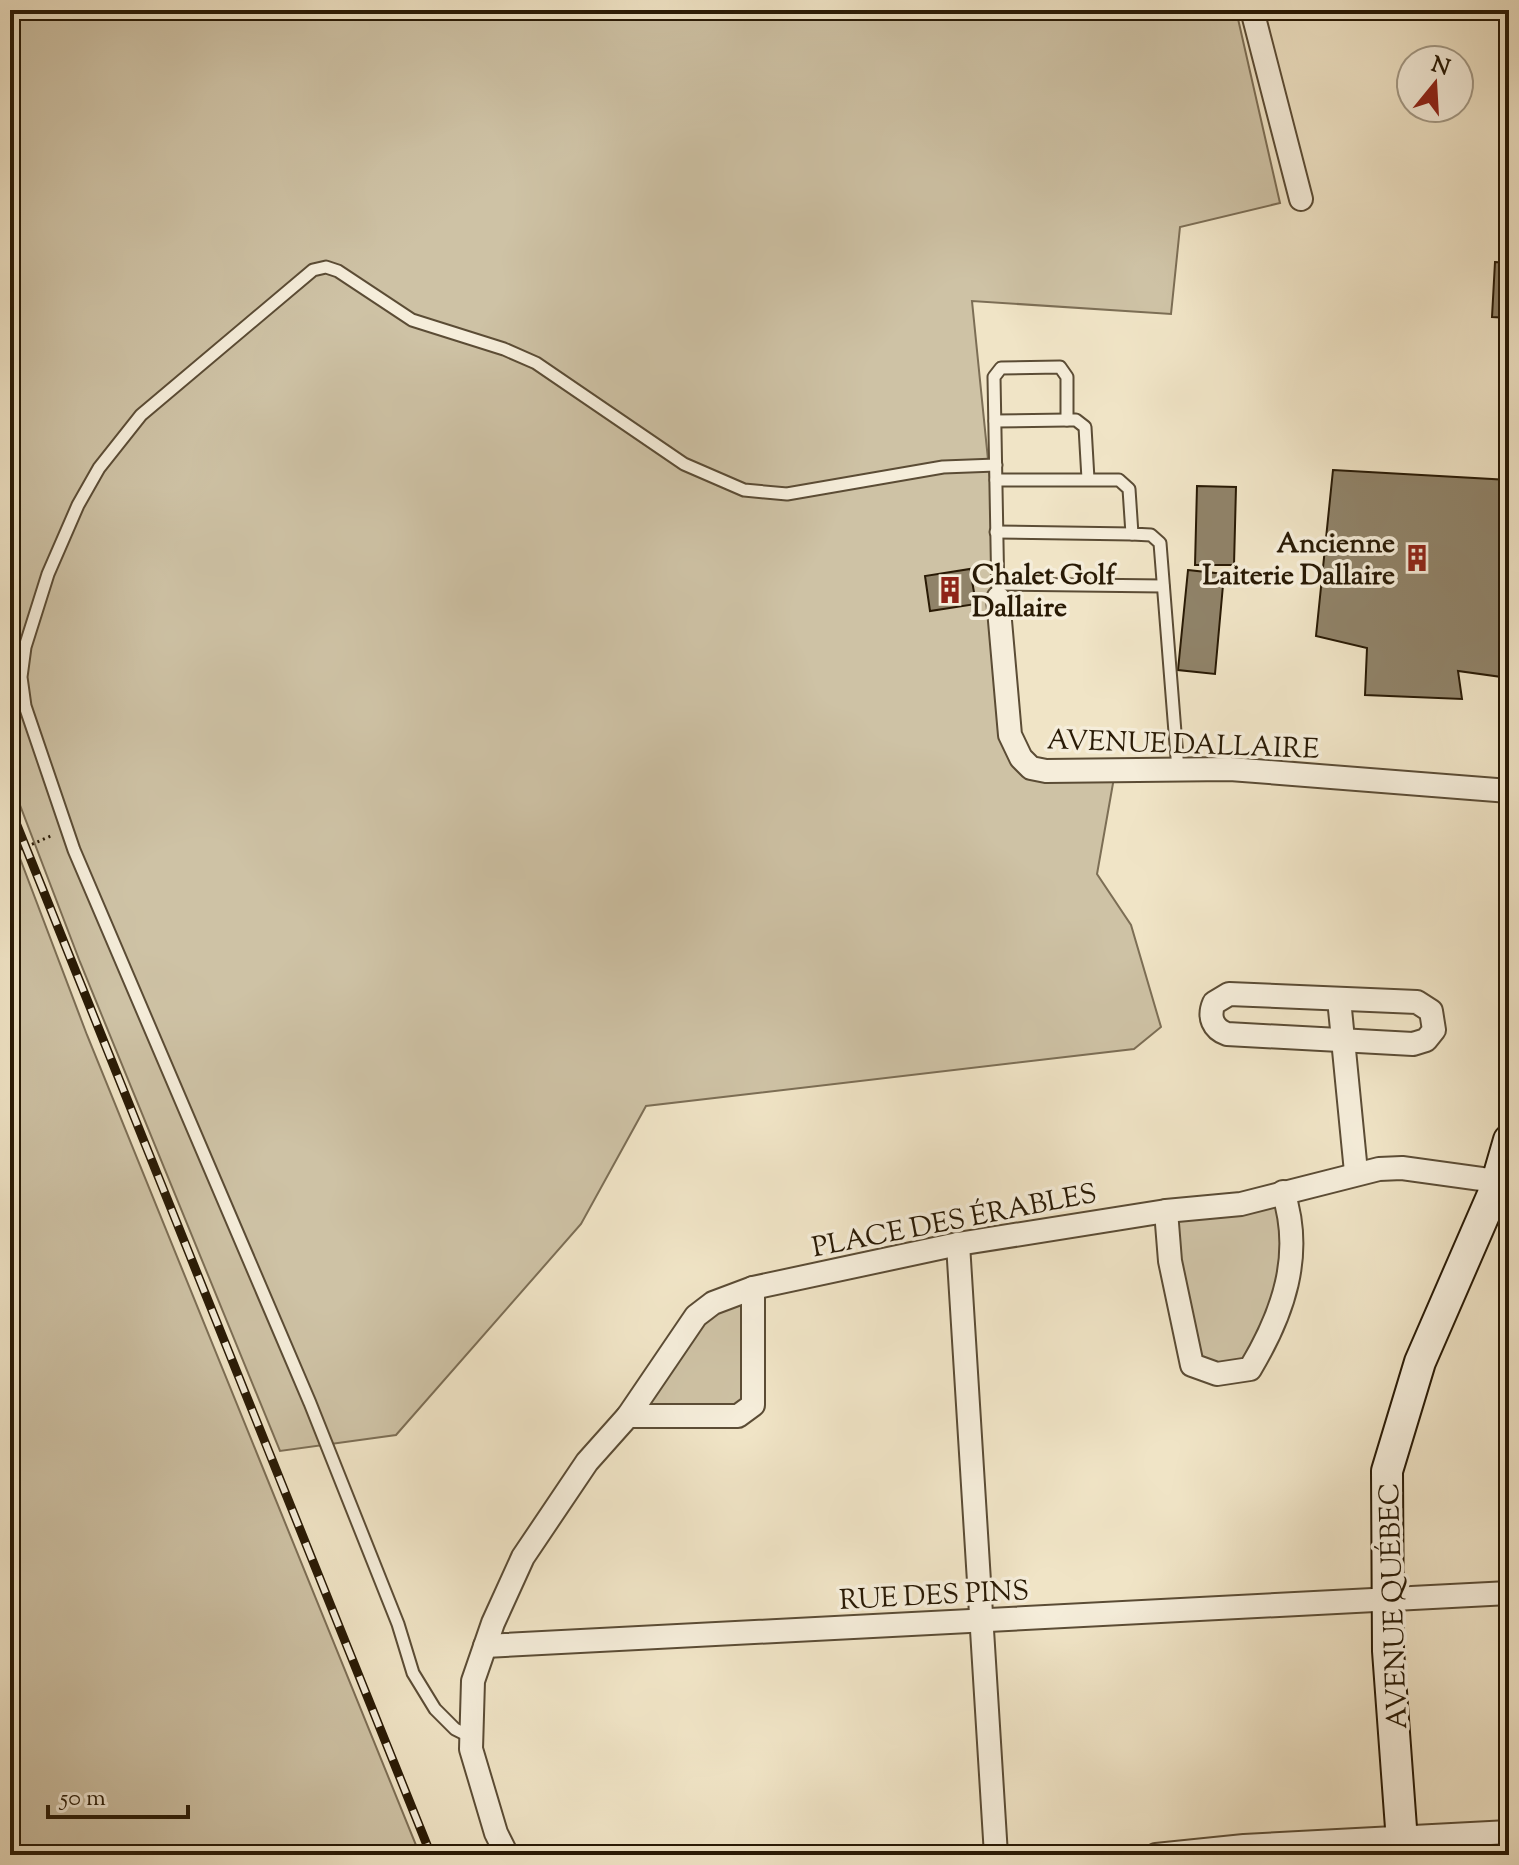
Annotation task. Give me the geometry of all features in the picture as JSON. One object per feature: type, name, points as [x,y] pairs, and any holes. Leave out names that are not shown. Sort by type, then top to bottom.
[{"type":"street","points":[[1252,10],[1301,199]]},
{"type":"street","name":"AVENUE DALLAIRE","points":[[998,591],[1010,735],[1021,758],[1031,768],[1068,773],[1230,769],[1509,791]]},
{"type":"street","points":[[1229,994],[1339,999],[1417,1002],[1427,1007],[1435,1023],[1431,1036],[1420,1043],[1342,1042],[1227,1034],[1215,1027],[1211,1015],[1214,1003],[1229,994]]},
{"type":"street","points":[[1339,999],[1356,1172]]},
{"type":"street","name":"AVENUE QUÉBEC","points":[[1403,1846],[1386,1602],[1387,1471],[1420,1362],[1500,1190],[1509,1140]]},
{"type":"street","name":"PLACE DES ÉRABLES","points":[[507,1855],[496,1833],[471,1749],[473,1681],[485,1646],[523,1557],[587,1462],[628,1416],[696,1316],[729,1295],[753,1288],[958,1244],[1166,1211],[1241,1204],[1356,1172],[1402,1168],[1500,1190]]},
{"type":"street","points":[[1166,1211],[1170,1261],[1192,1365],[1217,1374],[1250,1369],[1271,1333],[1292,1269],[1292,1219],[1283,1192]]},
{"type":"street","points":[[958,1244],[996,1855]]},
{"type":"street","points":[[628,1416],[738,1416],[753,1405],[753,1288]]},
{"type":"street","name":"RUE DES PINS","points":[[485,1646],[1386,1602],[1509,1593]]},
{"type":"street","points":[[1156,1855],[1244,1846],[1403,1846],[1509,1832]]},
{"type":"lane","points":[[471,1737],[455,1729],[435,1709],[413,1673],[398,1624],[310,1403],[68,828],[25,706],[21,677],[29,632],[78,505],[99,468],[141,415],[313,270],[326,267],[338,271],[412,320],[523,356],[684,464],[744,490],[787,494],[943,467],[996,465]]},
{"type":"lane","points":[[1067,420],[1067,377],[1060,367],[1001,368],[994,377],[998,591],[1163,586]]},
{"type":"lane","points":[[995,421],[1076,420],[1085,427],[1088,479]]},
{"type":"lane","points":[[996,480],[1119,480],[1129,489],[1132,534]]},
{"type":"lane","points":[[996,532],[1151,535],[1160,543],[1178,770]]},
{"type":"path","points":[[10,854],[68,828]]},
{"type":"shaded area","points":[[10,10],[1236,10],[1280,203],[1180,227],[1171,314],[972,301],[1014,717],[1023,747],[1039,759],[1115,772],[1097,874],[1131,925],[1161,1027],[1134,1049],[646,1106],[581,1224],[396,1435],[280,1451],[80,962],[10,779]]},
{"type":"shaded area","points":[[10,832],[87,1035],[420,1855],[10,1855]]},
{"type":"shaded area","points":[[1283,1192],[1292,1269],[1250,1369],[1192,1365],[1166,1211]]},
{"type":"shaded area","points":[[753,1288],[753,1405],[628,1416],[696,1316]]},
{"type":"building","points":[[1495,262],[1509,263],[1509,318],[1492,317]]},
{"type":"building","name":"Ancienne Laiterie Dallaire","points":[[1333,470],[1509,480],[1509,678],[1458,671],[1462,699],[1365,695],[1367,648],[1316,636]]},
{"type":"building","points":[[1197,486],[1236,487],[1234,565],[1195,565]]},
{"type":"building","name":"Chalet Golf Dallaire","points":[[970,569],[976,604],[930,611],[925,576]]},
{"type":"building","points":[[1188,570],[1224,574],[1215,674],[1178,670]]},
{"type":"railway","points":[[10,808],[431,1855]]},
{"type":"place","name":"Ancienne Laiterie Dallaire","points":[[1417,558]]},
{"type":"place","name":"Chalet Golf Dallaire","points":[[950,590]]}]
